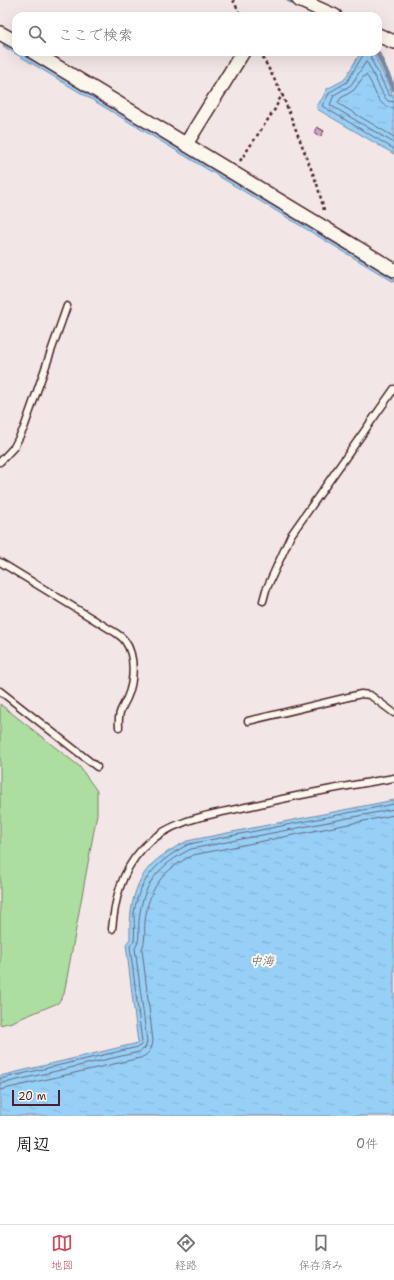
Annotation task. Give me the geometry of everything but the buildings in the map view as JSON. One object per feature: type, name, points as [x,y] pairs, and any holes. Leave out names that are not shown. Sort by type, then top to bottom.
[{"type":"street","points":[[299,0],[326,12]]},
{"type":"street","points":[[0,33],[12,40]]},
{"type":"street","points":[[382,37],[394,42]]},
{"type":"street","points":[[39,56],[80,82],[186,144],[394,270]]},
{"type":"street","points":[[186,144],[241,56]]},
{"type":"lane","points":[[0,462],[14,447],[24,428],[67,306]]},
{"type":"lane","points":[[263,601],[266,590],[291,535],[394,389]]},
{"type":"lane","points":[[0,562],[116,633],[124,640],[129,647],[132,660],[132,674],[131,687],[120,710],[118,718],[119,727]]},
{"type":"lane","points":[[0,691],[97,767]]},
{"type":"lane","points":[[248,721],[362,694],[370,695],[394,713]]},
{"type":"lane","points":[[112,929],[114,905],[121,882],[131,862],[143,848],[166,831],[179,824],[206,816],[294,796],[394,778]]},
{"type":"path","points":[[233,0],[239,12]]},
{"type":"path","points":[[262,56],[282,94],[317,184],[325,212],[327,230]]},
{"type":"path","points":[[232,172],[275,109],[282,94]]},
{"type":"green space","points":[[0,704],[79,766],[97,791],[97,814],[64,994],[58,1003],[12,1022],[0,1025]]},
{"type":"water","points":[[5,43],[12,47],[12,51],[3,46]]},
{"type":"water","points":[[20,56],[26,56],[394,279],[394,282]]},
{"type":"water","points":[[359,56],[375,56],[394,97],[394,154],[317,109],[317,104],[322,99],[327,89],[344,80]]},
{"type":"water","name":"中海","points":[[394,800],[394,1116],[0,1116],[0,1076],[138,1043],[126,944],[130,939],[130,918],[137,888],[146,871],[153,863],[169,851],[187,841]]},
{"type":"waterway","points":[[289,0],[299,4]]},
{"type":"waterway","points":[[379,56],[394,89]]}]
